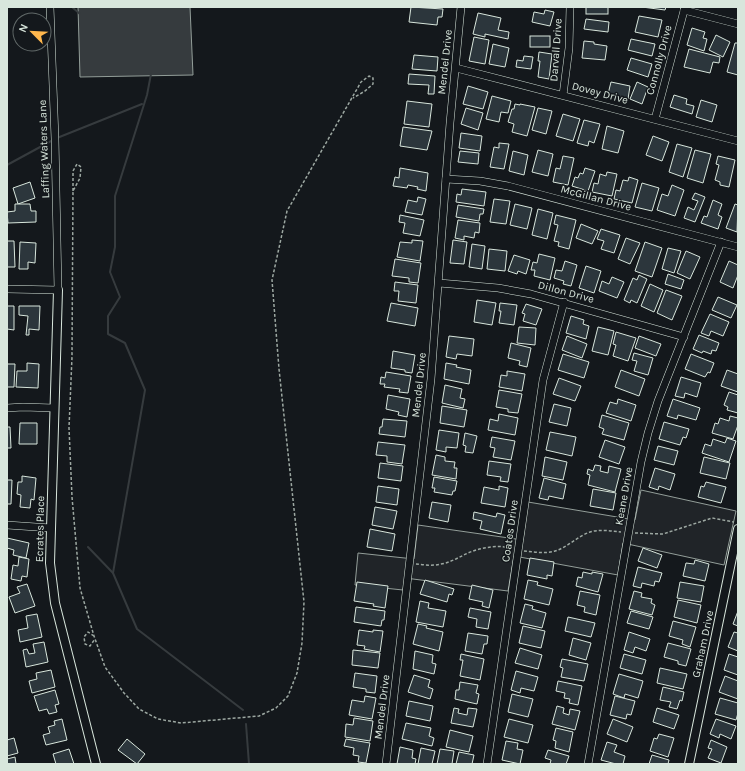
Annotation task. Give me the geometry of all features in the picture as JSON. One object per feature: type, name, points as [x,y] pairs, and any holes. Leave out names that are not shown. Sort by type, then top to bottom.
[{"type":"street","name":"Laffing Waters Lane","points":[[50,7],[55,139],[58,290]]},
{"type":"street","name":"Mendel Drive","points":[[386,764],[431,379],[461,7]]},
{"type":"street","name":"Darvall Drive","points":[[563,95],[569,48],[570,7]]},
{"type":"street","points":[[684,8],[738,24]]},
{"type":"street","name":"Connolly Drive","points":[[655,119],[684,8]]},
{"type":"street","name":"Dovey Drive","points":[[456,68],[738,141]]},
{"type":"street","name":"McGillan Drive","points":[[446,179],[480,181],[508,186],[738,247]]},
{"type":"street","name":"Keane Drive","points":[[588,764],[641,462],[648,433],[658,401],[721,242]]},
{"type":"street","name":"Dillon Drive","points":[[438,283],[515,291],[564,302],[684,337]]},
{"type":"street","points":[[7,289],[58,290]]},
{"type":"street","name":"Ecrates Place","points":[[58,290],[50,563],[56,603],[96,764]]},
{"type":"street","name":"Coates Drive","points":[[487,764],[543,380],[564,302]]},
{"type":"street","points":[[7,408],[54,408]]},
{"type":"street","points":[[7,525],[51,528]]},
{"type":"street","name":"Graham Drive","points":[[689,764],[738,528]]},
{"type":"path","points":[[73,191],[80,178],[81,167],[77,164],[74,170],[73,191],[72,357],[69,428],[71,489],[80,588],[94,636],[105,667],[124,693],[139,709],[158,719],[181,723],[259,716],[276,708],[288,696],[297,673],[302,643],[304,602],[279,369],[272,280],[287,211],[352,98],[362,82],[369,76],[374,78],[373,84],[366,91],[352,98]]},
{"type":"path","points":[[410,564],[441,564],[473,552],[494,547],[504,547],[543,553],[551,552],[590,532],[600,531],[663,534],[712,518],[738,523]]},
{"type":"path","points":[[94,636],[88,632],[84,637],[86,644],[90,646],[96,639]]},
{"type":"shaded area","points":[[78,7],[190,7],[193,75],[80,77]]},
{"type":"shaded area","points":[[641,490],[736,511],[724,565],[623,543],[618,575],[514,556],[508,591],[405,578],[403,590],[355,585],[358,553],[414,559],[418,525],[523,540],[528,502],[635,520]]},
{"type":"building","points":[[411,7],[443,9],[442,17],[438,17],[437,25],[409,22]]},
{"type":"building","points":[[586,7],[608,7],[608,14],[586,14]]},
{"type":"building","points":[[642,7],[666,7],[665,10]]},
{"type":"building","points":[[545,10],[554,12],[550,26],[532,22],[534,12],[544,14]]},
{"type":"building","points":[[478,13],[501,18],[498,30],[509,32],[508,39],[485,34],[485,37],[473,34]]},
{"type":"building","points":[[639,16],[662,20],[658,37],[635,32]]},
{"type":"building","points":[[586,19],[609,22],[608,32],[584,29]]},
{"type":"building","points":[[692,28],[705,32],[703,38],[707,39],[704,51],[687,45]]},
{"type":"building","points":[[716,35],[730,42],[723,57],[709,50]]},
{"type":"building","points":[[530,36],[550,36],[550,47],[530,47]]},
{"type":"building","points":[[474,37],[489,40],[485,64],[469,61]]},
{"type":"building","points":[[631,39],[655,44],[652,56],[628,50]]},
{"type":"building","points":[[584,41],[607,46],[605,60],[582,58]]},
{"type":"building","points":[[735,43],[738,43],[738,75],[727,72]]},
{"type":"building","points":[[493,44],[509,48],[505,67],[489,64]]},
{"type":"building","points":[[689,49],[720,57],[719,63],[713,62],[710,73],[684,67]]},
{"type":"building","points":[[539,52],[552,54],[549,79],[538,77],[540,61],[538,61]]},
{"type":"building","points":[[414,55],[438,57],[437,71],[412,69]]},
{"type":"building","points":[[524,56],[533,57],[531,69],[516,67],[517,60],[523,61]]},
{"type":"building","points":[[631,58],[652,64],[648,77],[627,70]]},
{"type":"building","points":[[409,74],[435,76],[434,94],[428,94],[429,85],[408,84]]},
{"type":"building","points":[[611,82],[630,86],[628,99],[608,94]]},
{"type":"building","points":[[637,82],[648,87],[642,104],[630,99]]},
{"type":"building","points":[[468,86],[488,92],[483,109],[463,104]]},
{"type":"building","points":[[674,95],[687,99],[686,104],[694,106],[692,114],[670,107]]},
{"type":"building","points":[[492,96],[511,101],[508,113],[501,112],[499,122],[486,119]]},
{"type":"building","points":[[701,100],[717,105],[712,122],[696,117]]},
{"type":"building","points":[[407,101],[432,104],[429,127],[404,124]]},
{"type":"building","points":[[515,104],[535,107],[527,136],[512,132],[514,124],[508,122]]},
{"type":"building","points":[[466,108],[483,113],[478,130],[461,124]]},
{"type":"building","points":[[538,108],[552,111],[546,134],[532,130]]},
{"type":"building","points":[[563,114],[580,119],[573,141],[556,136]]},
{"type":"building","points":[[584,120],[600,124],[594,143],[589,141],[588,146],[577,143]]},
{"type":"building","points":[[607,126],[624,131],[618,153],[602,149]]},
{"type":"building","points":[[403,127],[432,131],[427,150],[400,146]]},
{"type":"building","points":[[461,133],[482,136],[480,151],[459,148]]},
{"type":"building","points":[[653,136],[669,142],[662,161],[646,155]]},
{"type":"building","points":[[499,143],[509,144],[504,169],[490,167],[494,147],[499,148]]},
{"type":"building","points":[[677,144],[692,148],[683,177],[669,172]]},
{"type":"building","points":[[538,150],[553,154],[548,176],[532,172]]},
{"type":"building","points":[[695,150],[711,154],[703,183],[687,178]]},
{"type":"building","points":[[460,151],[479,153],[478,164],[458,162]]},
{"type":"building","points":[[513,151],[528,155],[524,175],[509,171]]},
{"type":"building","points":[[563,156],[574,158],[568,185],[553,182],[556,168],[560,169]]},
{"type":"building","points":[[718,156],[735,160],[729,187],[720,185],[720,182],[715,180],[719,165],[716,164]]},
{"type":"building","points":[[400,168],[428,173],[426,191],[417,189],[418,187],[408,185],[407,188],[393,186],[395,177],[399,178]]},
{"type":"building","points":[[585,168],[595,171],[588,191],[572,186],[575,177],[578,178],[580,173],[583,174]]},
{"type":"building","points":[[607,172],[617,174],[612,196],[592,192],[594,183],[598,184],[600,174],[606,176]]},
{"type":"building","points":[[629,177],[638,180],[632,203],[614,199],[616,190],[620,191],[623,180],[628,181]]},
{"type":"building","points":[[30,182],[35,198],[18,204],[13,188]]},
{"type":"building","points":[[642,183],[659,188],[652,211],[635,207]]},
{"type":"building","points":[[672,185],[684,190],[675,216],[657,210],[662,194],[668,196]]},
{"type":"building","points":[[462,189],[486,192],[484,206],[456,202],[457,194],[461,195]]},
{"type":"building","points":[[695,193],[705,197],[695,222],[684,218],[688,207],[694,210],[698,201],[692,199]]},
{"type":"building","points":[[418,197],[426,199],[422,215],[405,212],[408,200],[417,202]]},
{"type":"building","points":[[494,199],[510,201],[506,224],[490,222]]},
{"type":"building","points":[[713,200],[722,204],[718,215],[722,217],[718,229],[701,223],[704,216],[707,217]]},
{"type":"building","points":[[15,204],[30,204],[31,211],[36,211],[36,222],[8,223],[7,212],[15,211]]},
{"type":"building","points":[[515,204],[532,208],[527,229],[510,225]]},
{"type":"building","points":[[735,204],[738,205],[737,232],[726,228]]},
{"type":"building","points":[[458,205],[484,209],[483,214],[480,214],[479,221],[456,217]]},
{"type":"building","points":[[538,209],[553,213],[547,239],[532,235]]},
{"type":"building","points":[[400,215],[424,220],[420,236],[403,233],[405,223],[399,222]]},
{"type":"building","points":[[556,215],[576,220],[569,249],[558,246],[559,242],[554,241],[558,225],[554,224]]},
{"type":"building","points":[[458,220],[480,223],[479,233],[475,232],[474,238],[464,236],[464,240],[455,238]]},
{"type":"building","points":[[581,224],[598,231],[592,244],[576,238]]},
{"type":"building","points":[[601,229],[620,235],[614,253],[601,249],[604,241],[597,239]]},
{"type":"building","points":[[626,238],[640,243],[630,264],[618,259]]},
{"type":"building","points":[[412,240],[423,241],[420,261],[397,257],[400,242],[412,243]]},
{"type":"building","points":[[453,240],[467,242],[464,264],[450,263]]},
{"type":"building","points":[[7,241],[14,241],[15,267],[7,267]]},
{"type":"building","points":[[20,242],[36,243],[35,263],[28,262],[28,269],[19,269]]},
{"type":"building","points":[[645,242],[662,248],[652,277],[635,271]]},
{"type":"building","points":[[472,244],[485,246],[482,269],[469,267]]},
{"type":"building","points":[[668,248],[681,251],[674,273],[662,269]]},
{"type":"building","points":[[489,249],[507,251],[505,271],[487,269]]},
{"type":"building","points":[[686,251],[700,257],[690,279],[677,273]]},
{"type":"building","points":[[539,254],[555,258],[550,280],[534,276],[535,270],[531,270],[533,262],[537,263]]},
{"type":"building","points":[[514,255],[530,260],[526,274],[518,271],[517,274],[508,271]]},
{"type":"building","points":[[395,259],[421,263],[418,283],[409,282],[409,278],[392,276]]},
{"type":"building","points":[[565,261],[577,265],[571,286],[563,284],[564,281],[554,278],[556,270],[562,271]]},
{"type":"building","points":[[729,261],[738,265],[738,275],[733,288],[720,282]]},
{"type":"building","points":[[586,266],[601,271],[594,293],[579,288]]},
{"type":"building","points":[[668,274],[684,280],[681,289],[665,284]]},
{"type":"building","points":[[639,275],[647,279],[637,303],[631,300],[630,303],[624,300],[633,278],[637,280]]},
{"type":"building","points":[[612,277],[624,282],[617,298],[599,291],[602,281],[609,284]]},
{"type":"building","points":[[395,282],[418,285],[416,303],[398,301],[399,291],[394,291]]},
{"type":"building","points":[[650,284],[663,290],[654,312],[641,306]]},
{"type":"building","points":[[666,290],[682,296],[672,320],[657,313]]},
{"type":"building","points":[[718,297],[737,305],[731,318],[712,310]]},
{"type":"building","points":[[477,300],[496,303],[492,325],[474,322]]},
{"type":"building","points":[[391,303],[418,308],[415,326],[387,321]]},
{"type":"building","points":[[500,303],[517,305],[514,325],[499,323],[501,311],[499,311]]},
{"type":"building","points":[[526,304],[542,309],[536,325],[523,321],[525,314],[522,313]]},
{"type":"building","points":[[7,306],[14,306],[14,330],[7,329]]},
{"type":"building","points":[[19,306],[40,306],[39,330],[29,329],[29,335],[26,335],[28,316],[19,315]]},
{"type":"building","points":[[710,314],[729,322],[723,336],[711,331],[709,336],[701,333]]},
{"type":"building","points":[[571,316],[584,320],[583,324],[589,326],[586,339],[566,333]]},
{"type":"building","points":[[519,327],[536,328],[535,345],[517,343]]},
{"type":"building","points":[[598,327],[614,331],[608,355],[592,351]]},
{"type":"building","points":[[616,332],[636,338],[628,361],[613,356],[616,345],[613,344]]},
{"type":"building","points":[[699,335],[719,343],[716,351],[712,350],[711,354],[703,351],[702,353],[693,349]]},
{"type":"building","points":[[449,336],[474,339],[472,356],[457,354],[456,359],[446,357]]},
{"type":"building","points":[[567,336],[587,344],[582,358],[562,350]]},
{"type":"building","points":[[639,336],[661,344],[656,356],[635,348]]},
{"type":"building","points":[[511,343],[531,348],[527,367],[519,365],[520,361],[508,358]]},
{"type":"building","points":[[393,351],[415,355],[412,373],[405,372],[405,370],[391,368]]},
{"type":"building","points":[[634,353],[653,358],[648,375],[634,371],[637,361],[632,360]]},
{"type":"building","points":[[563,354],[589,362],[584,378],[558,370]]},
{"type":"building","points":[[691,354],[714,363],[710,373],[708,372],[705,377],[685,369]]},
{"type":"building","points":[[27,363],[39,364],[38,388],[16,387],[17,371],[27,371]]},
{"type":"building","points":[[446,363],[471,370],[469,384],[444,379]]},
{"type":"building","points":[[7,364],[15,364],[14,387],[7,387]]},
{"type":"building","points":[[621,370],[645,379],[639,396],[615,387]]},
{"type":"building","points":[[727,370],[738,374],[738,392],[721,386]]},
{"type":"building","points":[[507,371],[525,374],[522,391],[499,387],[501,375],[507,376]]},
{"type":"building","points":[[386,372],[411,376],[408,393],[399,392],[400,389],[384,387],[385,384],[380,384],[381,377],[385,378]]},
{"type":"building","points":[[681,377],[701,383],[697,397],[685,393],[684,398],[675,396]]},
{"type":"building","points":[[559,378],[581,386],[575,401],[553,394]]},
{"type":"building","points":[[445,385],[462,389],[460,398],[465,399],[463,408],[442,403]]},
{"type":"building","points":[[499,390],[522,394],[518,413],[508,412],[508,409],[496,407]]},
{"type":"building","points":[[729,392],[738,395],[738,413],[727,410],[728,407],[724,405]]},
{"type":"building","points":[[388,395],[410,399],[407,417],[398,415],[399,412],[386,409]]},
{"type":"building","points":[[618,399],[636,405],[631,421],[606,413],[610,402],[617,404]]},
{"type":"building","points":[[673,399],[700,408],[696,420],[678,415],[677,419],[667,416]]},
{"type":"building","points":[[554,404],[571,408],[567,426],[549,422]]},
{"type":"building","points":[[442,406],[467,410],[464,427],[440,423]]},
{"type":"building","points":[[499,414],[518,418],[515,435],[488,430],[490,419],[498,421]]},
{"type":"building","points":[[602,415],[629,423],[624,440],[602,434],[604,429],[599,427]]},
{"type":"building","points":[[730,416],[738,418],[738,425],[733,439],[712,433],[715,423],[718,424],[720,418],[729,421]]},
{"type":"building","points":[[383,419],[407,421],[405,437],[379,434]]},
{"type":"building","points":[[664,422],[689,429],[686,438],[683,437],[680,445],[659,439]]},
{"type":"building","points":[[20,423],[37,423],[37,444],[19,444]]},
{"type":"building","points":[[7,427],[10,427],[11,448],[7,448]]},
{"type":"building","points":[[439,430],[459,433],[457,448],[446,447],[446,452],[436,450]]},
{"type":"building","points":[[550,432],[576,437],[572,456],[546,450]]},
{"type":"building","points":[[465,433],[477,436],[473,453],[465,452],[466,446],[463,445]]},
{"type":"building","points":[[492,437],[515,441],[511,460],[493,457],[495,448],[490,447]]},
{"type":"building","points":[[727,438],[736,441],[729,462],[702,453],[705,444],[711,446],[713,439],[725,443]]},
{"type":"building","points":[[605,440],[625,447],[619,464],[599,457]]},
{"type":"building","points":[[378,442],[405,445],[402,464],[387,462],[387,456],[376,455]]},
{"type":"building","points":[[658,446],[678,451],[674,465],[654,460]]},
{"type":"building","points":[[436,455],[445,457],[445,461],[455,462],[454,468],[457,468],[456,479],[432,475]]},
{"type":"building","points":[[545,457],[567,462],[563,480],[542,476]]},
{"type":"building","points":[[704,457],[730,463],[726,479],[700,473]]},
{"type":"building","points":[[489,461],[511,464],[508,482],[500,481],[501,477],[487,475]]},
{"type":"building","points":[[380,463],[403,466],[401,481],[378,478]]},
{"type":"building","points":[[595,465],[601,466],[600,471],[608,473],[609,466],[621,469],[615,492],[588,485],[590,475],[587,474],[588,469],[593,471]]},
{"type":"building","points":[[655,468],[675,474],[670,490],[659,486],[658,490],[649,487]]},
{"type":"building","points":[[22,476],[36,478],[34,500],[31,499],[30,508],[20,507],[21,495],[17,494],[18,482],[22,482]]},
{"type":"building","points":[[434,477],[457,481],[455,491],[453,491],[452,495],[434,492],[435,488],[432,488]]},
{"type":"building","points":[[544,478],[566,484],[563,499],[549,496],[548,500],[539,498]]},
{"type":"building","points":[[7,480],[12,480],[11,504],[7,504]]},
{"type":"building","points":[[706,482],[726,487],[721,503],[698,497],[701,486],[704,487]]},
{"type":"building","points":[[378,486],[399,489],[397,505],[376,502]]},
{"type":"building","points":[[499,486],[508,488],[505,507],[481,503],[484,487],[499,490]]},
{"type":"building","points":[[593,489],[616,493],[613,510],[590,506]]},
{"type":"building","points":[[432,502],[451,505],[448,522],[429,518]]},
{"type":"building","points":[[375,507],[397,511],[393,529],[372,525]]},
{"type":"building","points":[[474,512],[496,517],[497,513],[505,515],[501,534],[480,529],[482,521],[473,519]]},
{"type":"building","points":[[370,529],[395,534],[392,551],[367,547]]},
{"type":"building","points":[[7,538],[29,543],[26,558],[13,555],[14,550],[7,548]]},
{"type":"building","points":[[643,548],[662,555],[657,568],[638,561]]},
{"type":"building","points":[[19,557],[29,559],[27,577],[22,576],[21,581],[11,579],[13,565],[18,566]]},
{"type":"building","points":[[530,558],[554,562],[552,576],[547,575],[547,579],[527,575]]},
{"type":"building","points":[[695,560],[709,564],[705,581],[683,576],[686,563],[694,564]]},
{"type":"building","points":[[638,567],[662,573],[659,582],[655,581],[654,586],[642,583],[641,588],[633,586]]},
{"type":"building","points":[[583,572],[603,574],[598,592],[576,586],[578,577],[582,578]]},
{"type":"building","points":[[425,580],[454,589],[452,595],[449,594],[447,602],[420,594]]},
{"type":"building","points":[[528,580],[538,582],[537,585],[553,589],[549,605],[524,599]]},
{"type":"building","points":[[357,582],[388,586],[385,608],[373,606],[374,604],[354,601]]},
{"type":"building","points":[[680,582],[704,586],[701,602],[677,598]]},
{"type":"building","points":[[27,584],[35,606],[15,613],[9,597],[20,593],[17,587]]},
{"type":"building","points":[[472,585],[493,590],[489,608],[482,606],[483,602],[469,599]]},
{"type":"building","points":[[580,591],[600,595],[596,615],[584,612],[585,607],[577,605]]},
{"type":"building","points":[[634,591],[642,593],[641,597],[652,599],[651,603],[655,605],[652,615],[629,609]]},
{"type":"building","points":[[678,600],[701,605],[697,623],[674,617]]},
{"type":"building","points":[[420,601],[429,603],[428,608],[446,611],[443,627],[416,622]]},
{"type":"building","points":[[525,604],[533,606],[532,609],[546,613],[542,628],[520,623]]},
{"type":"building","points":[[356,607],[385,611],[384,620],[382,620],[381,626],[354,622]]},
{"type":"building","points":[[470,608],[491,612],[488,629],[476,627],[477,619],[468,617]]},
{"type":"building","points":[[631,611],[653,617],[649,629],[627,623]]},
{"type":"building","points":[[738,611],[738,626],[733,624]]},
{"type":"building","points":[[37,614],[42,637],[20,642],[18,630],[28,628],[26,616]]},
{"type":"building","points":[[568,617],[595,623],[591,637],[565,631]]},
{"type":"building","points":[[673,621],[696,627],[690,647],[682,644],[683,640],[669,636]]},
{"type":"building","points":[[418,624],[427,626],[426,628],[443,632],[439,651],[413,644]]},
{"type":"building","points":[[523,626],[545,631],[541,648],[519,643]]},
{"type":"building","points":[[359,630],[373,632],[373,630],[383,631],[380,652],[364,649],[365,646],[357,645]]},
{"type":"building","points":[[629,632],[650,639],[646,651],[635,647],[633,653],[624,650]]},
{"type":"building","points":[[734,632],[738,633],[738,651],[728,647]]},
{"type":"building","points":[[468,633],[488,636],[487,644],[484,644],[482,654],[465,651]]},
{"type":"building","points":[[573,638],[591,643],[586,660],[569,655]]},
{"type":"building","points":[[44,642],[48,662],[26,667],[23,650],[27,649],[29,654],[35,653],[33,644]]},
{"type":"building","points":[[668,643],[691,649],[686,666],[678,664],[678,661],[664,657]]},
{"type":"building","points":[[520,648],[542,655],[538,669],[515,663]]},
{"type":"building","points":[[353,650],[380,653],[378,668],[352,665]]},
{"type":"building","points":[[415,651],[433,655],[432,663],[436,664],[434,674],[413,669]]},
{"type":"building","points":[[461,654],[484,659],[480,680],[460,676],[463,660],[460,660]]},
{"type":"building","points":[[624,654],[646,660],[642,674],[620,668]]},
{"type":"building","points":[[729,654],[738,657],[738,675],[724,670]]},
{"type":"building","points":[[562,659],[588,664],[584,681],[561,677],[563,668],[560,667]]},
{"type":"building","points":[[660,668],[687,674],[683,689],[657,683]]},
{"type":"building","points":[[51,670],[55,687],[32,693],[29,681],[37,679],[36,673]]},
{"type":"building","points":[[516,671],[538,677],[534,691],[521,688],[520,693],[511,690]]},
{"type":"building","points":[[355,673],[377,676],[375,693],[366,692],[366,689],[353,687]]},
{"type":"building","points":[[619,674],[643,681],[638,698],[625,694],[624,698],[613,694]]},
{"type":"building","points":[[414,675],[430,680],[428,687],[433,689],[430,699],[408,692]]},
{"type":"building","points":[[725,676],[738,681],[738,699],[719,692]]},
{"type":"building","points":[[558,681],[582,686],[578,705],[569,703],[570,699],[564,698],[565,693],[556,691]]},
{"type":"building","points":[[460,682],[478,685],[476,693],[479,694],[477,704],[455,699],[456,690],[459,690]]},
{"type":"building","points":[[663,687],[684,692],[682,701],[680,700],[677,709],[669,707],[671,702],[660,700]]},
{"type":"building","points":[[55,690],[59,704],[55,705],[57,712],[49,714],[47,709],[39,711],[34,696]]},
{"type":"building","points":[[512,694],[533,699],[528,717],[508,712]]},
{"type":"building","points":[[365,696],[376,698],[372,719],[349,715],[352,700],[364,702]]},
{"type":"building","points":[[615,696],[635,701],[631,715],[627,714],[626,719],[610,715]]},
{"type":"building","points":[[720,698],[738,703],[736,720],[715,714]]},
{"type":"building","points":[[409,701],[433,706],[430,721],[406,716]]},
{"type":"building","points":[[557,706],[564,708],[563,713],[569,715],[570,709],[580,711],[575,730],[552,724]]},
{"type":"building","points":[[454,708],[459,709],[458,713],[467,715],[468,708],[477,709],[473,727],[451,723]]},
{"type":"building","points":[[657,708],[679,715],[674,729],[653,722]]},
{"type":"building","points":[[354,718],[373,721],[370,741],[345,737],[346,724],[353,725]]},
{"type":"building","points":[[62,719],[67,740],[46,745],[43,735],[50,733],[48,727],[55,725],[54,721]]},
{"type":"building","points":[[509,719],[533,725],[528,743],[504,737]]},
{"type":"building","points":[[613,719],[633,727],[627,742],[607,734]]},
{"type":"building","points":[[716,719],[736,726],[731,739],[720,734],[719,738],[710,734]]},
{"type":"building","points":[[406,723],[431,728],[429,736],[434,738],[432,746],[402,739]]},
{"type":"building","points":[[556,728],[573,732],[569,752],[555,748],[556,741],[553,740]]},
{"type":"building","points":[[450,730],[473,736],[469,752],[446,747]]},
{"type":"building","points":[[659,734],[674,738],[668,757],[650,751],[654,738],[657,739]]},
{"type":"building","points":[[14,738],[18,753],[7,756],[7,740]]},
{"type":"building","points":[[127,739],[145,754],[137,764],[118,750]]},
{"type":"building","points":[[346,739],[370,743],[366,763],[358,762],[359,756],[353,755],[354,748],[344,746]]},
{"type":"building","points":[[711,740],[727,747],[721,763],[708,758],[712,749],[708,748]]},
{"type":"building","points":[[506,741],[518,743],[517,749],[523,750],[520,764],[502,760]]},
{"type":"building","points":[[607,742],[617,745],[614,752],[625,756],[623,764],[616,764],[601,760]]},
{"type":"building","points":[[400,747],[413,750],[412,758],[416,759],[415,764],[397,764]]},
{"type":"building","points":[[421,748],[435,751],[432,764],[418,764]]},
{"type":"building","points":[[69,749],[74,764],[56,764],[53,754]]},
{"type":"building","points":[[440,749],[454,751],[452,764],[437,764]]},
{"type":"building","points":[[548,750],[569,756],[566,764],[550,764],[551,760],[545,758]]},
{"type":"building","points":[[459,752],[474,755],[472,764],[456,764]]},
{"type":"building","points":[[652,755],[669,760],[668,764],[649,764]]},
{"type":"building","points":[[15,757],[16,764],[7,764],[7,759]]},
{"type":"waterway","points":[[72,7],[80,14]]},
{"type":"waterway","points":[[151,74],[147,95],[115,196],[115,247],[110,272],[120,297],[108,316],[108,334],[125,343],[145,390],[113,573],[137,629],[243,710]]},
{"type":"waterway","points":[[57,138],[142,104]]},
{"type":"waterway","points":[[7,165],[53,140]]},
{"type":"waterway","points":[[88,547],[113,573]]},
{"type":"waterway","points":[[246,724],[249,764]]}]
